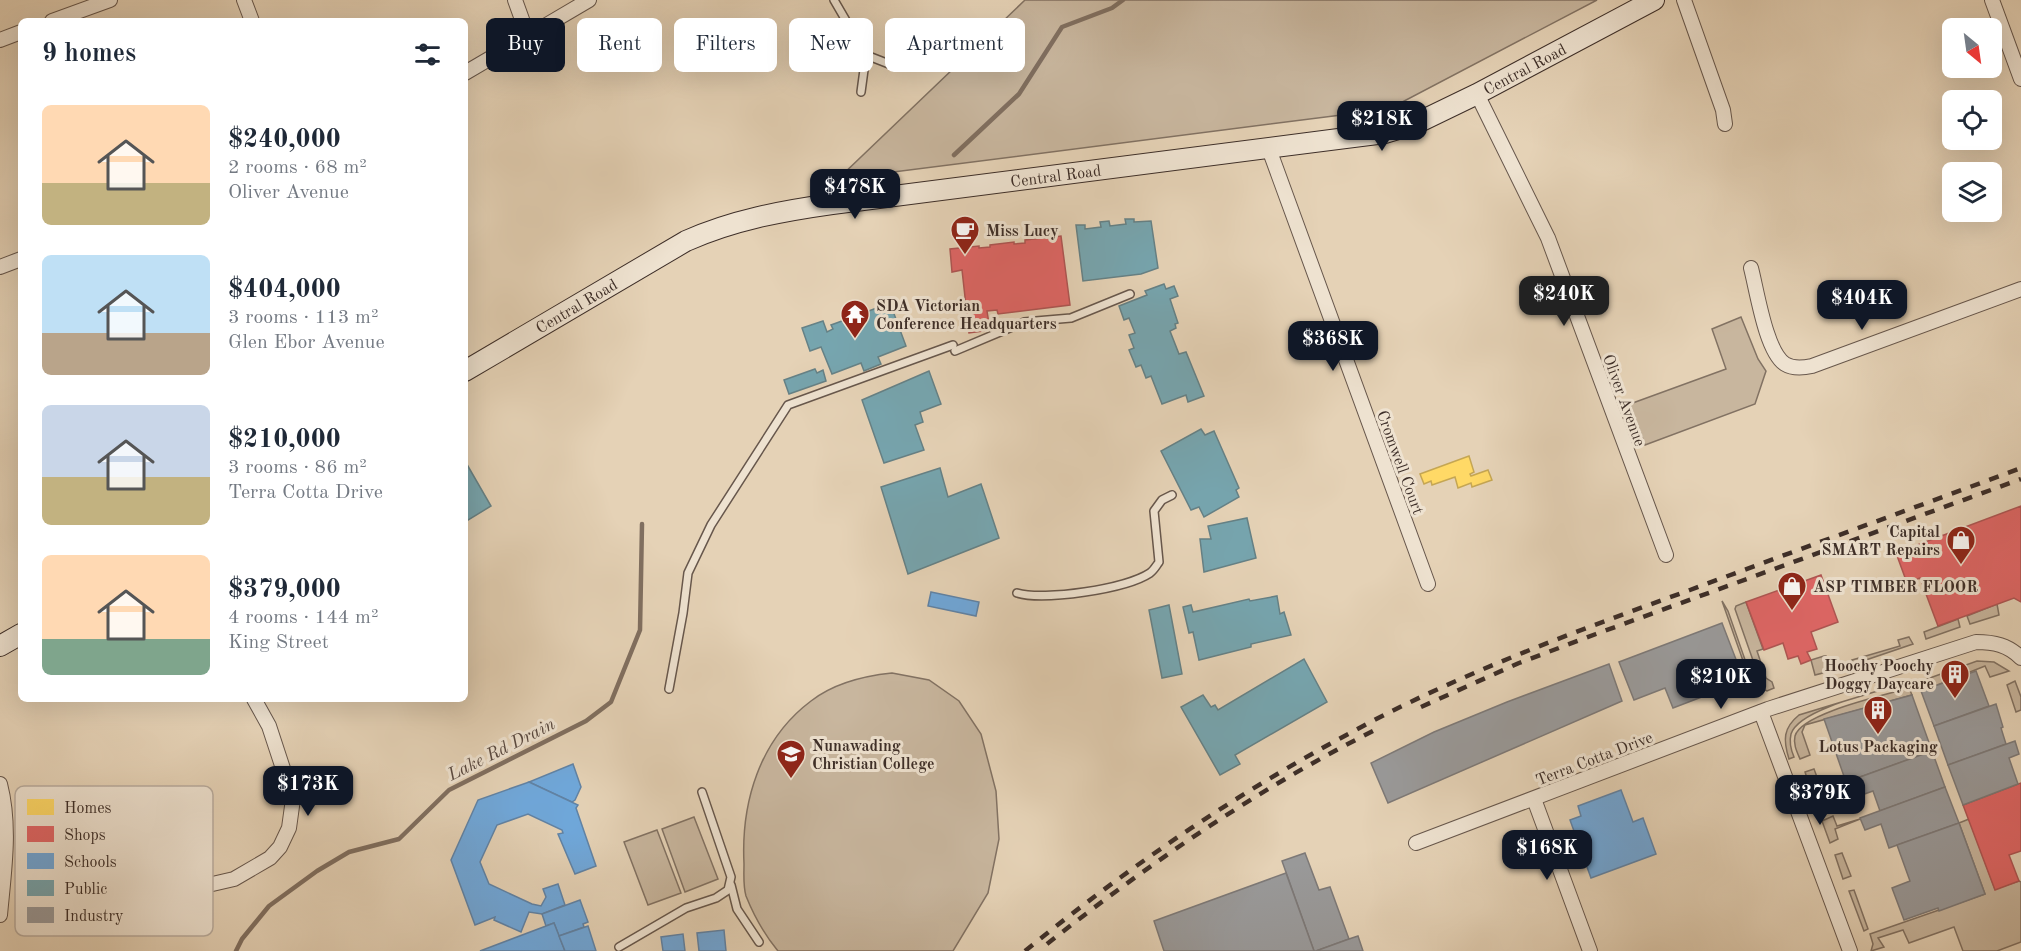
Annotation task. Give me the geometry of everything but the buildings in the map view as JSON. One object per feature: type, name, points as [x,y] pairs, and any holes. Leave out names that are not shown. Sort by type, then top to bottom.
[{"type":"street","points":[[60,18],[110,0]]},
{"type":"street","points":[[244,0],[251,18]]},
{"type":"street","points":[[515,0],[522,18]]},
{"type":"street","points":[[559,18],[590,0]]},
{"type":"street","name":"Central Road","points":[[468,369],[686,241],[709,231],[785,211],[832,204],[1385,133],[1415,124],[1477,94],[1654,0]]},
{"type":"street","points":[[1683,0],[1723,110],[1725,124]]},
{"type":"street","points":[[1992,0],[2021,79]]},
{"type":"street","points":[[0,40],[18,33]]},
{"type":"street","points":[[468,72],[486,61]]},
{"type":"street","name":"Oliver Avenue","points":[[1477,94],[1548,238],[1666,555]]},
{"type":"street","name":"Cromwell Court","points":[[1269,149],[1428,584]]},
{"type":"street","points":[[0,267],[18,260]]},
{"type":"street","points":[[1751,268],[1773,348],[1780,360],[1787,366],[1799,368],[1812,366],[2021,289]]},
{"type":"street","points":[[0,646],[18,636]]},
{"type":"street","name":"Terra Cotta Drive","points":[[1416,843],[1761,712],[1976,642],[1991,642],[2006,646],[2021,658]]},
{"type":"street","points":[[213,884],[234,879],[270,858],[289,828],[293,799],[268,726],[256,702]]},
{"type":"street","points":[[1761,712],[1850,951]]},
{"type":"street","points":[[0,784],[7,841],[0,915]]},
{"type":"street","points":[[1534,800],[1590,951]]},
{"type":"lane","points":[[834,0],[844,18]]},
{"type":"lane","points":[[861,92],[864,72]]},
{"type":"lane","points":[[669,689],[683,614],[687,573],[711,525],[788,405],[1024,322],[1071,318],[1130,294]]},
{"type":"lane","points":[[1017,593],[1028,596],[1078,592],[1128,582],[1149,573],[1159,562],[1154,511],[1162,500],[1172,495]]},
{"type":"lane","points":[[702,792],[731,877],[737,909],[759,942]]},
{"type":"lane","points":[[619,947],[686,908],[723,894],[728,890],[731,882]]},
{"type":"shaded area","points":[[1025,0],[1597,0],[1389,109],[838,179],[950,72],[1025,72],[1025,18],[1006,18]]},
{"type":"shaded area","points":[[1741,317],[1758,359],[1766,371],[1755,404],[1645,445],[1630,404],[1726,369],[1712,329]]},
{"type":"shaded area","points":[[1722,601],[1728,611],[1757,694],[1755,695]]},
{"type":"shaded area","points":[[1746,602],[1763,649],[1757,651],[1766,678],[1772,682],[1774,688],[1767,691],[1763,689],[1735,609],[1736,606]]},
{"type":"shaded area","points":[[1997,604],[1999,615],[1970,624],[1967,616]]},
{"type":"shaded area","points":[[1958,619],[1960,627],[1926,639],[1924,632]]},
{"type":"shaded area","points":[[1909,637],[1913,644],[1854,664],[1852,660],[1900,646],[1898,640]]},
{"type":"shaded area","points":[[1824,656],[1838,669],[1815,675],[1811,660]]},
{"type":"shaded area","points":[[1977,661],[1994,662],[2009,671],[1990,677],[1985,666],[1930,688],[1927,679]]},
{"type":"shaded area","points":[[892,673],[929,680],[959,701],[981,734],[996,791],[999,839],[988,893],[953,951],[778,951],[756,918],[744,888],[746,818],[757,774],[778,734],[811,701],[829,689],[849,681]]},
{"type":"shaded area","points":[[2015,681],[2021,697],[2021,710],[2016,712],[2007,685]]},
{"type":"shaded area","points":[[1909,688],[1912,695],[1805,725],[1828,713]]},
{"type":"shaded area","points":[[1850,699],[1809,716],[1797,725],[1790,737],[1794,757],[1789,759],[1785,740],[1787,730],[1799,715]]},
{"type":"shaded area","points":[[1805,725],[1802,732],[1810,755],[1800,759],[1795,739]]},
{"type":"shaded area","points":[[1814,769],[1827,804],[1817,808],[1805,772]]},
{"type":"shaded area","points":[[1833,816],[1837,826],[1860,819],[1835,829],[1838,839],[1830,843],[1822,821]]},
{"type":"shaded area","points":[[694,817],[718,879],[685,892],[662,829]]},
{"type":"shaded area","points":[[1969,819],[1995,889],[2021,882],[2021,942],[1997,951],[1963,951],[1954,927],[1909,943],[1903,930],[1878,938],[1884,947],[1871,951],[1873,944],[1870,934],[1985,894],[1959,823]]},
{"type":"shaded area","points":[[657,830],[681,893],[648,905],[624,842]]},
{"type":"shaded area","points":[[1842,853],[1851,876],[1843,879],[1835,855]]},
{"type":"shaded area","points":[[1854,890],[1868,929],[1864,931],[1849,891]]},
{"type":"waterway","name":"Lake Rd Drain","points":[[954,155],[1019,94],[1062,27],[1112,8],[1123,0]]},
{"type":"waterway","name":"Lake Rd Drain","points":[[236,951],[242,939],[269,906],[317,871],[349,852],[399,839],[449,790],[586,721],[611,702],[640,630],[642,524]]},
{"type":"railway","points":[[1025,951],[1102,891],[1223,807],[1350,733],[1432,692],[1560,638],[2021,468]]},
{"type":"railway","points":[[1421,707],[1519,663],[2021,479]]},
{"type":"railway","points":[[1047,944],[1126,884],[1208,827],[1293,774],[1381,727]]},
{"type":"place","name":"Miss Lucy","points":[[965,256]]},
{"type":"place","name":"SDA Victorian Conference Headquarters","points":[[855,340]]},
{"type":"place","name":"Capital SMART Repairs","points":[[1961,566]]},
{"type":"place","name":"ASP TIMBER FLOOR","points":[[1792,612]]},
{"type":"place","name":"Hoochy Poochy Doggy Daycare","points":[[1955,700]]},
{"type":"place","name":"Lotus Packaging","points":[[1878,736]]},
{"type":"place","name":"Nunawading Christian College","points":[[791,780]]}]
